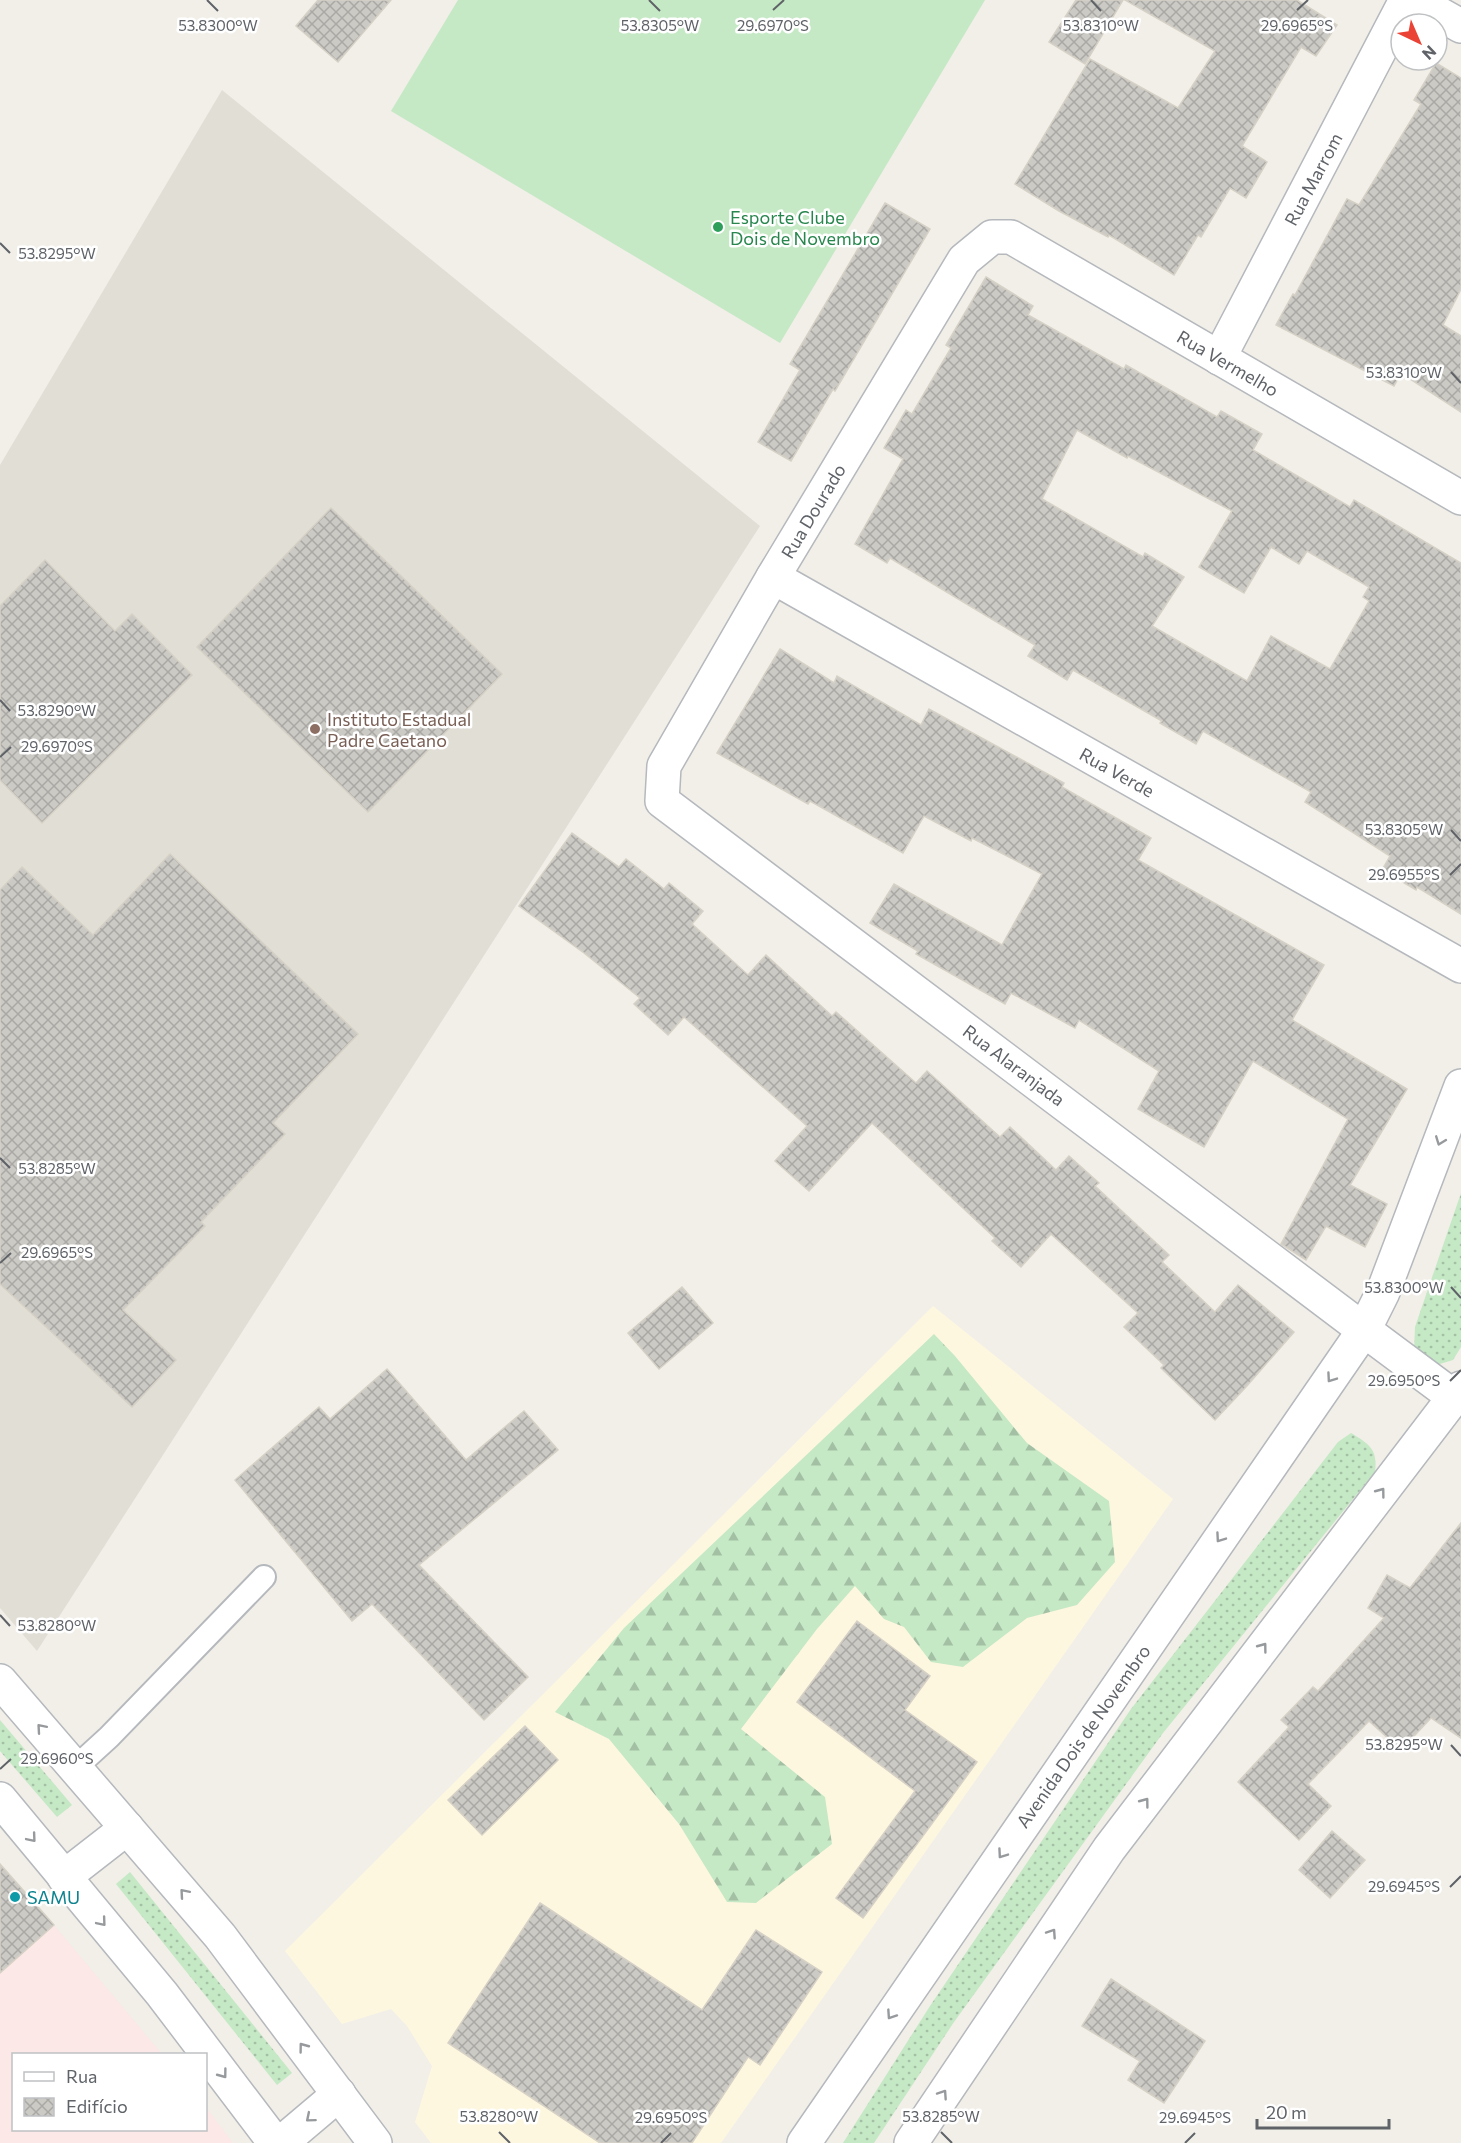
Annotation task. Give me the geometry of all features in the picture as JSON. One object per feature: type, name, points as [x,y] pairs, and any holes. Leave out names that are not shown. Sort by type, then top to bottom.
[{"type":"street","name":"Rua Marrom","points":[[1219,358],[1406,0]]},
{"type":"street","points":[[1414,0],[1461,26]]},
{"type":"street","name":"Rua Vermelho","points":[[992,237],[1011,237],[1461,498]]},
{"type":"street","name":"Rua Dourado","points":[[662,801],[664,766],[773,577],[964,260],[992,237]]},
{"type":"street","name":"Rua Verde","points":[[773,577],[1461,966]]},
{"type":"street","name":"Rua Alaranjada","points":[[662,801],[1364,1330],[1459,1396]]},
{"type":"street","name":"Avenida Dois de Novembro","points":[[804,2143],[1364,1330],[1383,1292],[1461,1086]]},
{"type":"street","points":[[911,2143],[1109,1849],[1459,1396]]},
{"type":"street","points":[[0,1681],[220,1936],[375,2143]]},
{"type":"street","points":[[0,1799],[162,1994],[207,2053]]},
{"type":"street","points":[[64,1877],[127,1828]]},
{"type":"street","points":[[207,2053],[275,2143]]},
{"type":"street","points":[[281,2143],[339,2094]]},
{"type":"lane","points":[[75,1768],[109,1737],[264,1577]]},
{"type":"shaded area","name":"Instituto Estadual Padre Caetano","points":[[222,90],[760,526],[37,1651],[0,1608],[0,465]]},
{"type":"shaded area","points":[[933,1306],[1173,1499],[721,2143],[431,2143],[415,2122],[432,2066],[407,2026],[391,2009],[342,2024],[285,1951]]},
{"type":"shaded area","points":[[0,1863],[161,2053],[12,2053],[12,2131],[207,2131],[207,2108],[233,2143],[0,2143]]},
{"type":"green space","name":"Esporte Clube Dois de Novembro","points":[[458,0],[985,0],[780,343],[391,111]]},
{"type":"green space","points":[[1461,1193],[1461,1347],[1453,1360],[1433,1366],[1414,1352],[1415,1327]]},
{"type":"green space","points":[[934,1334],[1027,1443],[1109,1501],[1115,1562],[1077,1605],[1027,1618],[963,1667],[931,1662],[904,1627],[884,1619],[855,1586],[817,1629],[741,1729],[825,1797],[832,1844],[756,1903],[727,1902],[679,1824],[609,1739],[555,1712],[624,1628]]},
{"type":"green space","points":[[1351,1433],[1371,1448],[1376,1464],[1375,1472],[1163,1733],[954,2022],[874,2143],[843,2143],[930,2006],[1131,1709],[1338,1442]]},
{"type":"green space","points":[[0,1720],[72,1805],[57,1817],[0,1751]]},
{"type":"green space","points":[[130,1872],[292,2073],[277,2085],[116,1884]]},
{"type":"building","points":[[318,0],[391,0],[338,62],[296,26]]},
{"type":"building","points":[[1076,0],[1123,0],[1085,64],[1049,42]]},
{"type":"building","points":[[1125,0],[1297,0],[1337,25],[1316,56],[1301,47],[1242,146],[1267,162],[1246,198],[1230,188],[1201,237],[1198,235],[1174,275],[1109,235],[1108,237],[1059,211],[1015,184],[1090,59],[1178,108],[1215,51]]},
{"type":"building","points":[[1449,71],[1461,78],[1461,289],[1443,325],[1461,336],[1461,412],[1401,373],[1394,386],[1276,325],[1293,294],[1295,295],[1347,199],[1359,205],[1421,104],[1414,100],[1431,72]]},
{"type":"building","points":[[885,203],[930,229],[791,461],[758,442],[800,370],[790,364]]},
{"type":"building","points":[[986,277],[1033,306],[1028,315],[1124,369],[1126,365],[1217,417],[1221,411],[1262,434],[1253,450],[1350,507],[1354,500],[1461,563],[1461,914],[1417,887],[1416,890],[1382,870],[1390,856],[1305,802],[1311,792],[1203,731],[1196,744],[1160,723],[1162,721],[1073,670],[1067,680],[1028,656],[1035,645],[890,558],[887,563],[855,544],[903,459],[884,448],[906,410],[912,414],[951,348],[946,345]],"holes":[[[1077,430],[1127,458],[1128,456],[1232,511],[1199,567],[1244,593],[1271,547],[1299,564],[1307,551],[1369,587],[1363,597],[1369,601],[1330,669],[1271,636],[1247,681],[1152,626],[1184,577],[1145,553],[1143,557],[1042,499]]]},
{"type":"building","points":[[331,508],[502,674],[368,812],[197,647]]},
{"type":"building","points":[[45,560],[115,631],[132,614],[192,675],[42,823],[0,780],[0,606]]},
{"type":"building","points":[[780,649],[834,683],[837,676],[921,725],[929,709],[1064,783],[1062,787],[1151,838],[1138,860],[1324,965],[1292,1020],[1407,1089],[1350,1185],[1387,1204],[1365,1247],[1326,1226],[1306,1260],[1281,1244],[1348,1119],[1253,1061],[1204,1147],[1138,1109],[1159,1071],[1079,1020],[1075,1028],[1011,993],[1005,1004],[916,954],[918,951],[870,923],[894,884],[1002,945],[1042,874],[924,816],[903,853],[810,801],[808,804],[717,753]]},
{"type":"building","points":[[572,833],[619,867],[626,859],[664,889],[669,883],[703,911],[692,924],[748,975],[766,955],[832,1016],[836,1012],[916,1083],[927,1071],[1000,1137],[1010,1127],[1056,1170],[1069,1156],[1099,1183],[1095,1186],[1169,1255],[1162,1262],[1215,1312],[1238,1285],[1294,1332],[1215,1420],[1161,1368],[1164,1365],[1124,1327],[1138,1313],[1051,1234],[1021,1267],[992,1241],[995,1238],[872,1123],[809,1191],[775,1161],[807,1126],[684,1017],[668,1035],[634,1004],[640,998],[584,953],[519,906]]},
{"type":"building","points":[[170,854],[358,1034],[273,1123],[285,1134],[201,1222],[205,1226],[123,1310],[176,1360],[132,1407],[0,1284],[0,890],[22,867],[93,935]]},
{"type":"building","points":[[682,1287],[713,1323],[659,1369],[628,1333]]},
{"type":"building","points":[[387,1369],[466,1460],[524,1411],[558,1450],[419,1565],[528,1677],[484,1720],[372,1604],[352,1621],[235,1480],[319,1407],[330,1419]]},
{"type":"building","points":[[1461,1523],[1461,1738],[1431,1718],[1401,1750],[1369,1721],[1308,1784],[1331,1806],[1299,1840],[1238,1782],[1289,1727],[1281,1720],[1313,1687],[1318,1691],[1384,1618],[1368,1608],[1387,1575],[1410,1588]]},
{"type":"building","points":[[857,1621],[930,1676],[905,1710],[977,1762],[863,1918],[836,1898],[915,1791],[797,1702]]},
{"type":"building","points":[[525,1726],[558,1760],[482,1835],[448,1800]]},
{"type":"building","points":[[1332,1831],[1365,1860],[1330,1898],[1299,1870]]},
{"type":"building","name":"SAMU","points":[[0,1864],[54,1925],[0,1973]]},
{"type":"building","points":[[540,1903],[702,2010],[756,1930],[822,1972],[760,2065],[748,2057],[692,2143],[600,2143],[448,2043]]},
{"type":"building","points":[[1111,1979],[1205,2041],[1164,2103],[1128,2080],[1140,2061],[1082,2026]]},
{"type":"place","name":"Esporte Clube Dois de Novembro","points":[[718,227]]},
{"type":"place","name":"Instituto Estadual Padre Caetano","points":[[315,729]]},
{"type":"place","name":"SAMU","points":[[15,1897]]}]
